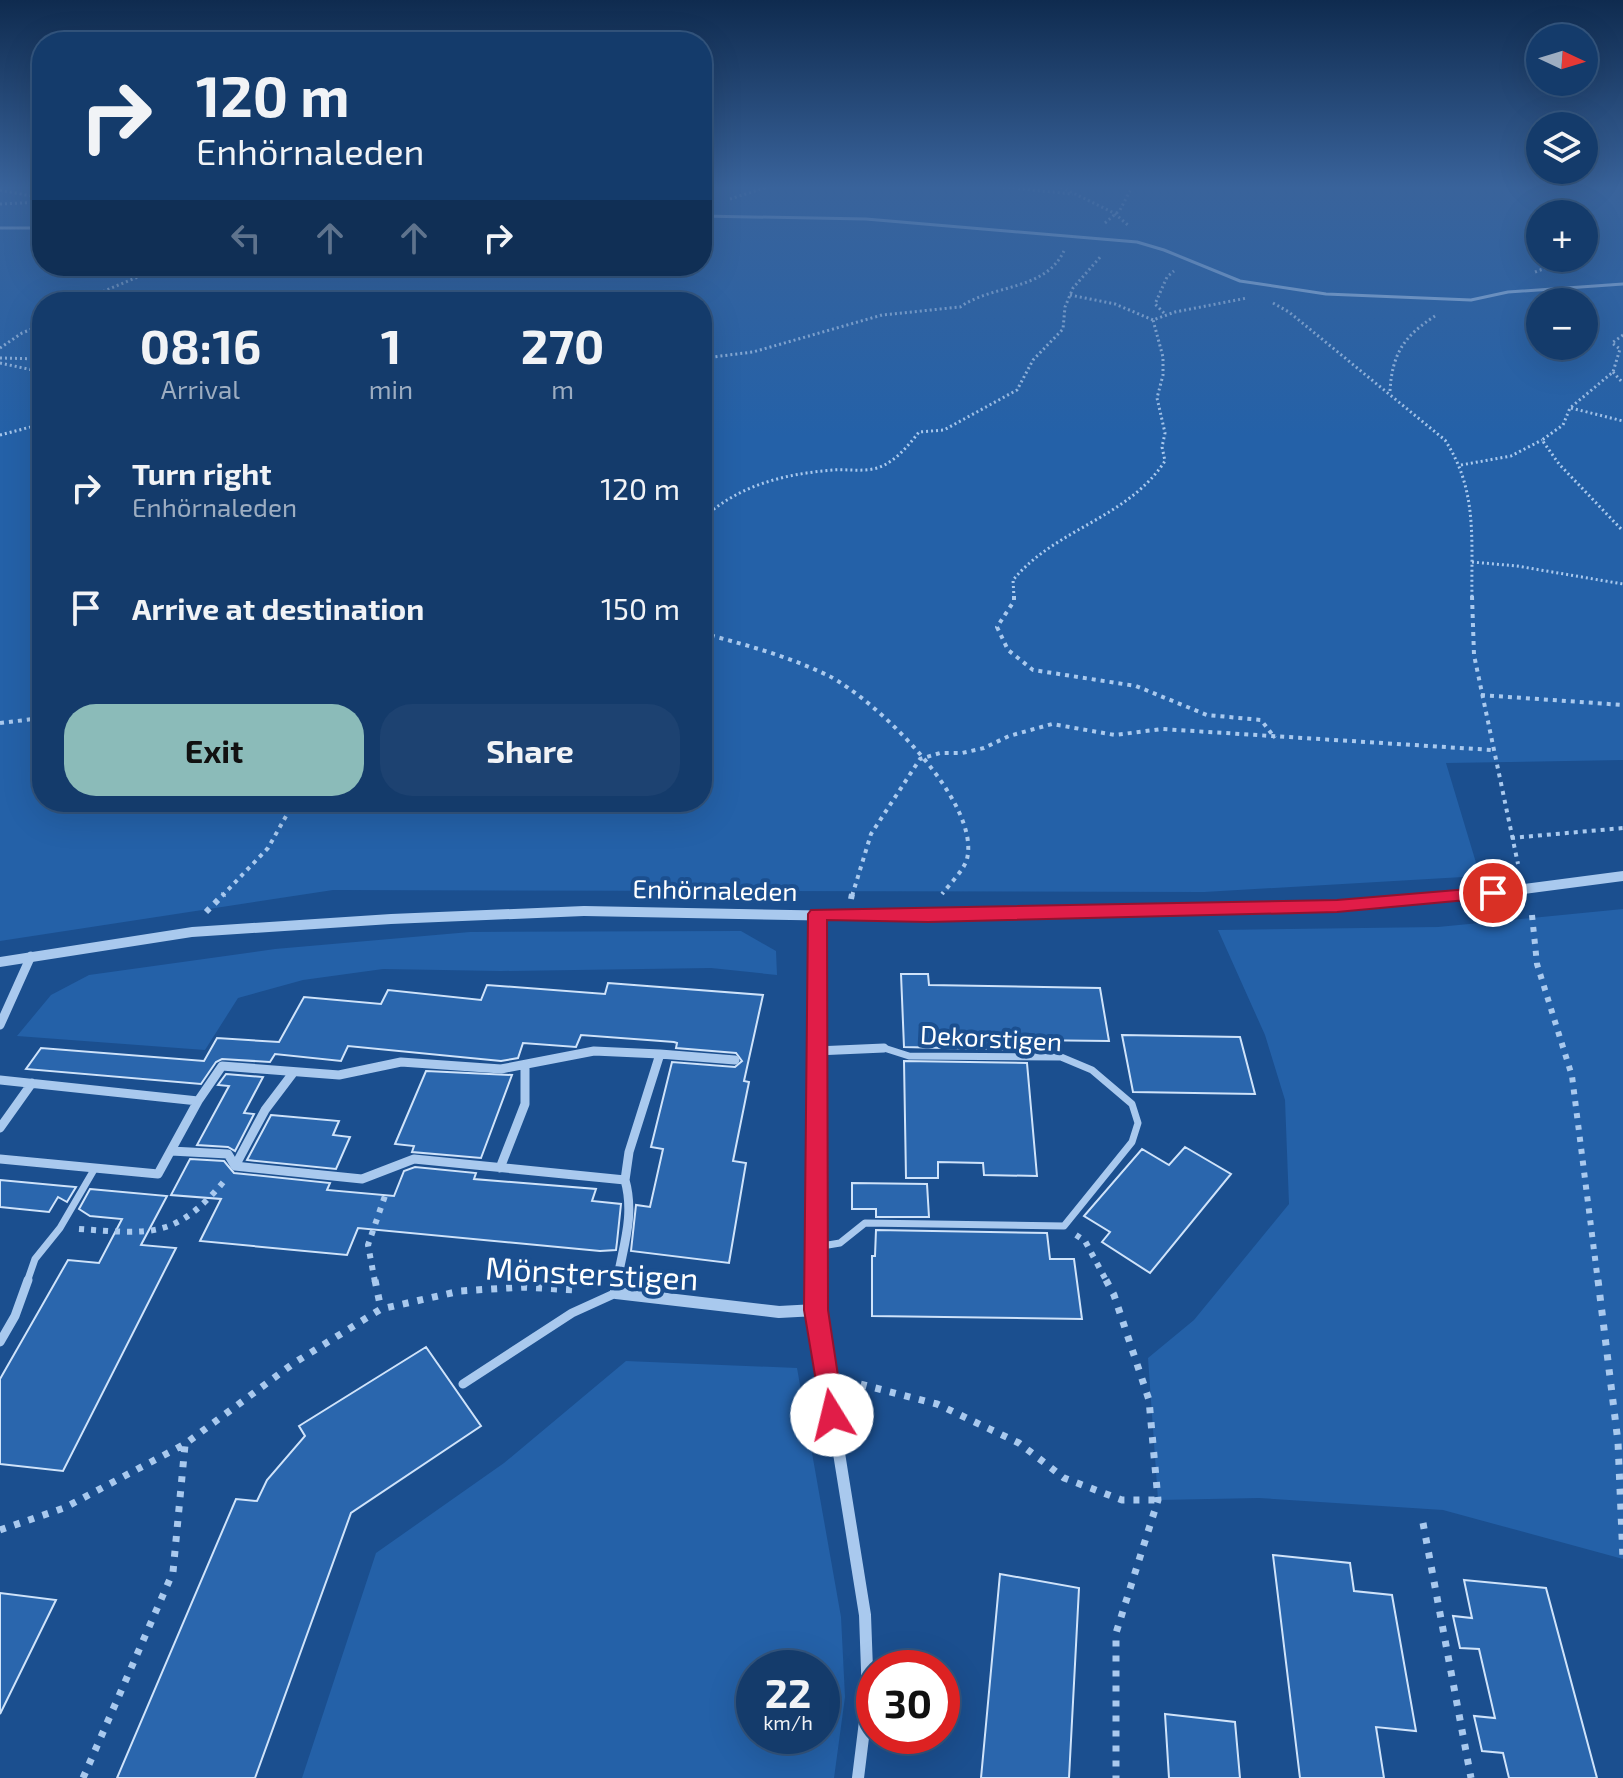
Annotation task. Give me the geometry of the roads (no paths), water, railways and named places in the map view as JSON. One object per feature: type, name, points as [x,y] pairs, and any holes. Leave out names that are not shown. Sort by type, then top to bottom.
[{"type":"street","name":"Enhörnaleden","points":[[0,962],[192,932],[391,919],[584,911],[847,916],[1337,906],[1493,893],[1623,876]]},
{"type":"street","points":[[817,914],[816,1310],[865,1615],[868,1697],[858,1778]]},
{"type":"street","points":[[0,1025],[31,956]]},
{"type":"street","name":"Dekorstigen","points":[[816,1051],[884,1048]]},
{"type":"street","points":[[0,1159],[158,1174],[198,1101],[222,1066],[339,1075],[401,1062],[501,1069],[594,1051],[735,1060]]},
{"type":"street","points":[[616,1293],[633,1200],[625,1180],[629,1152],[660,1054]]},
{"type":"street","points":[[500,1168],[528,1095],[530,1080],[525,1065]]},
{"type":"street","points":[[235,1166],[265,1110],[293,1073]]},
{"type":"street","points":[[0,1080],[198,1101]]},
{"type":"street","points":[[0,1128],[32,1083]]},
{"type":"street","points":[[171,1151],[228,1154],[235,1166]]},
{"type":"street","points":[[235,1166],[362,1179],[414,1159],[625,1180]]},
{"type":"street","name":"Mönsterstigen","points":[[616,1293],[779,1312],[816,1310]]},
{"type":"lane","points":[[1210,270],[1235,280],[1311,292],[1471,300],[1495,292],[1623,284]]},
{"type":"lane","name":"Dekorstigen","points":[[816,1247],[840,1243],[865,1223],[1064,1226],[1132,1142],[1138,1123],[1132,1104],[1092,1070],[1061,1057],[909,1056],[884,1048]]},
{"type":"lane","points":[[0,1342],[15,1316],[35,1259],[60,1228],[95,1168]]},
{"type":"lane","points":[[463,1384],[572,1313],[616,1293]]}]
